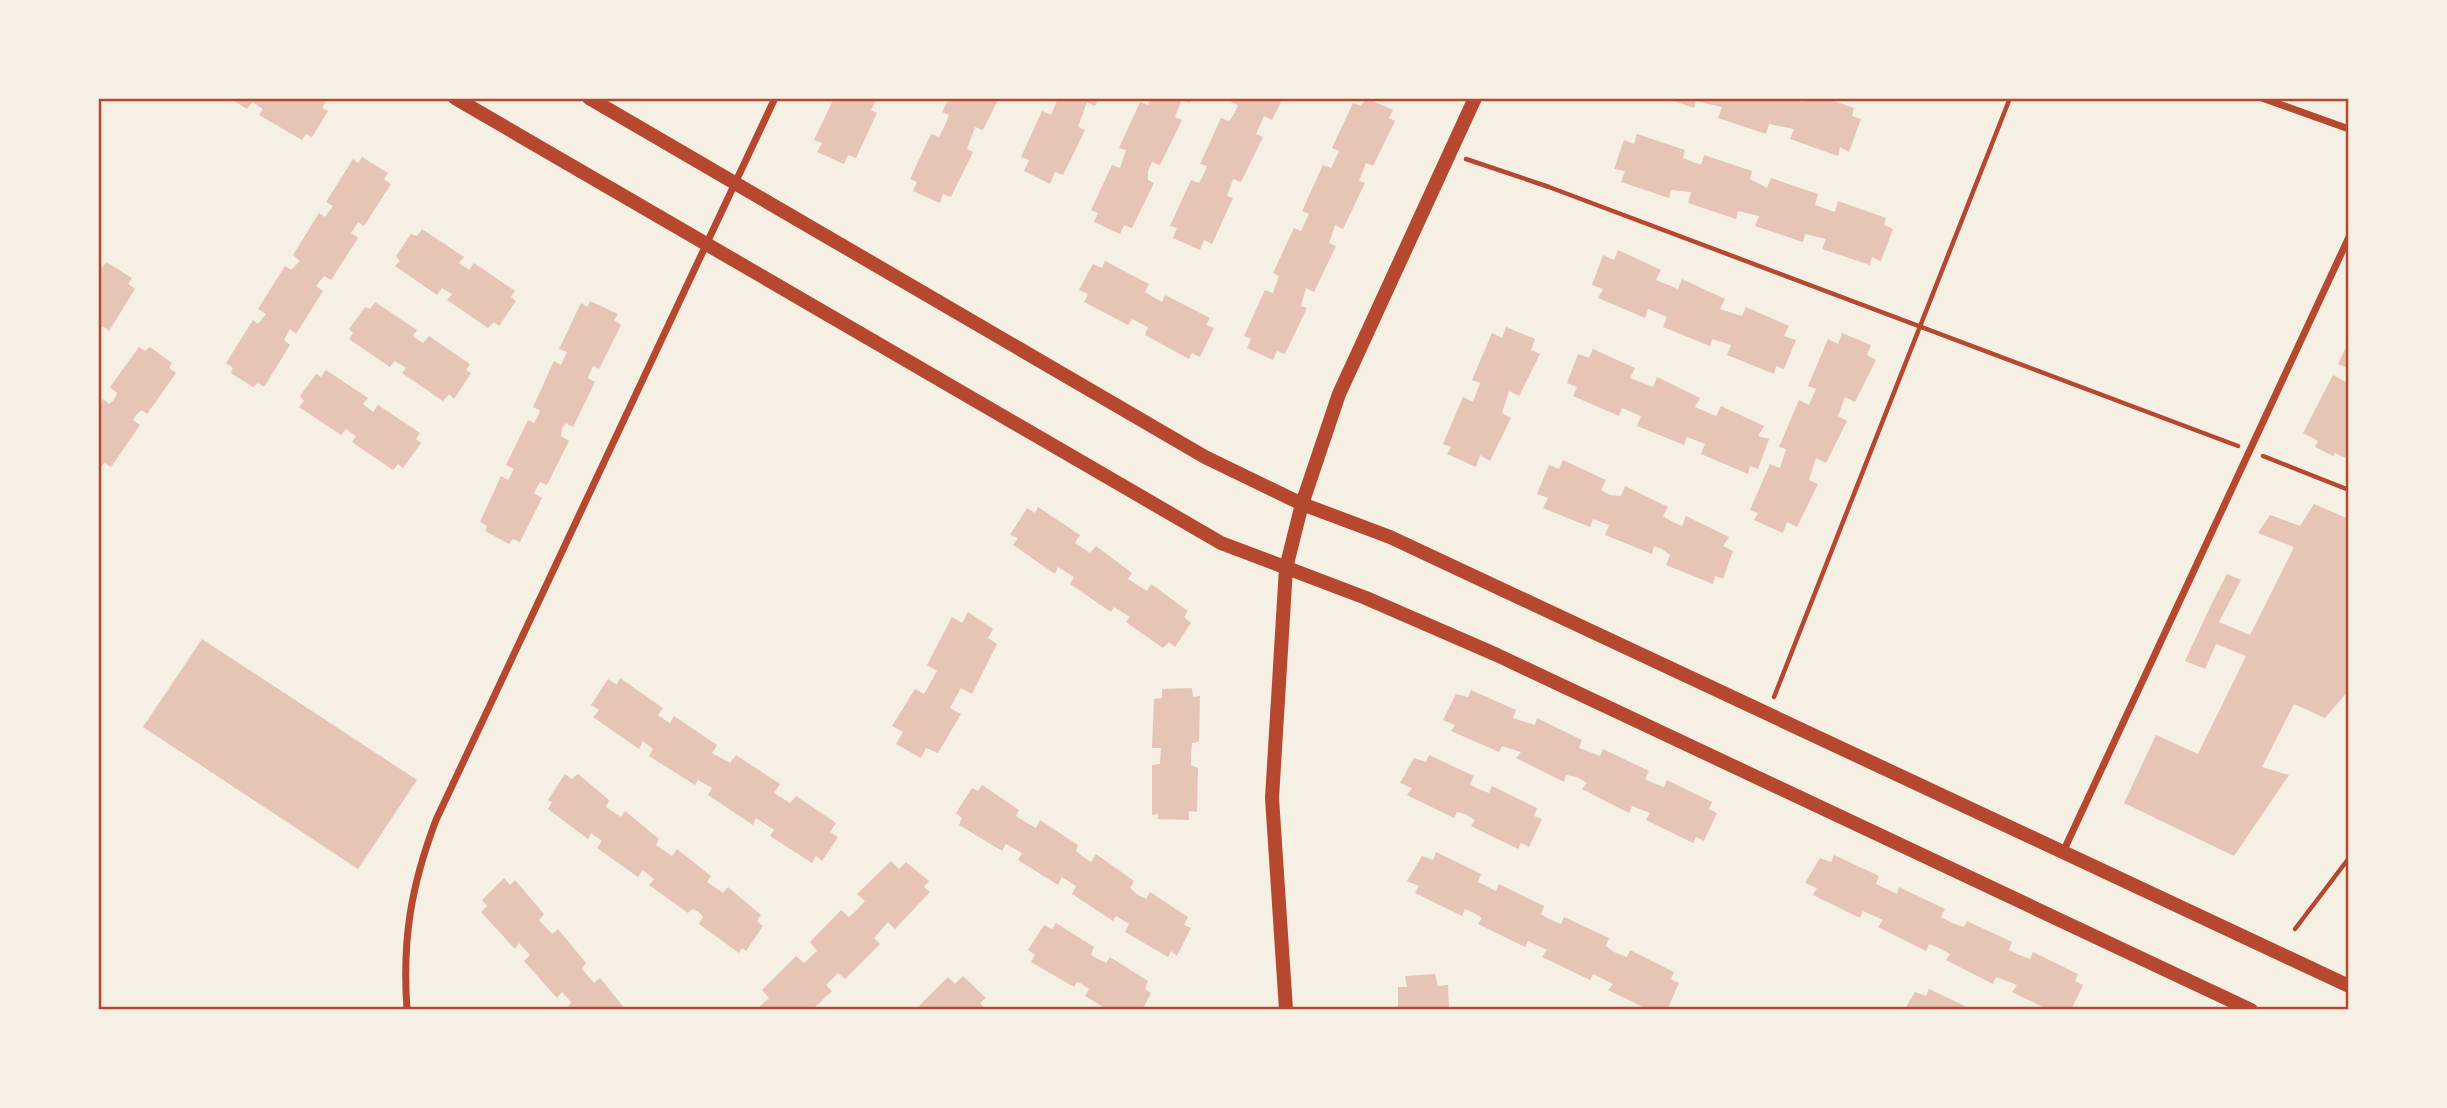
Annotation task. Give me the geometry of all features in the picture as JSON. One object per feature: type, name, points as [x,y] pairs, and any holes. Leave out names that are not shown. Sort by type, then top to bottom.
[{"type":"main road","points":[[455,98],[1221,543],[1366,598],[1497,655],[2250,1010]]},
{"type":"main road","points":[[589,98],[1166,436],[1302,504],[1390,537],[2349,986]]},
{"type":"main road","points":[[1286,1010],[1272,785],[1286,568],[1302,504],[1339,394],[1475,98]]},
{"type":"street","points":[[407,1010],[406,933],[412,892],[436,820],[775,98]]},
{"type":"street","points":[[2262,98],[2349,129]]},
{"type":"street","points":[[2063,852],[2349,237]]},
{"type":"path","points":[[1768,714],[2010,98]]},
{"type":"path","points":[[1448,153],[1549,187],[2349,490]]},
{"type":"path","points":[[2295,929],[2349,859]]},
{"type":"building","points":[[229,98],[320,98],[326,102],[322,108],[328,111],[312,137],[306,134],[302,140],[259,115],[263,109],[252,102],[247,109]]},
{"type":"building","points":[[834,98],[877,98],[871,110],[877,113],[856,158],[848,155],[844,164],[817,152],[822,143],[814,140]]},
{"type":"building","points":[[949,98],[999,98],[983,130],[975,127],[967,149],[973,152],[951,197],[943,194],[940,203],[913,191],[917,182],[910,179],[931,134],[939,137],[945,125],[949,115],[942,112]]},
{"type":"building","points":[[1058,98],[1099,98],[1095,106],[1087,102],[1078,127],[1085,130],[1063,175],[1055,172],[1050,184],[1024,171],[1029,160],[1021,157],[1042,111],[1051,115]]},
{"type":"building","points":[[1151,98],[1192,98],[1190,103],[1182,99],[1175,117],[1182,120],[1160,165],[1152,162],[1148,171],[1148,180],[1154,183],[1132,228],[1124,225],[1120,234],[1094,222],[1098,213],[1091,210],[1112,165],[1120,168],[1126,150],[1119,148],[1140,102],[1148,105]]},
{"type":"building","points":[[1233,98],[1283,98],[1272,120],[1264,116],[1256,134],[1263,137],[1241,182],[1233,179],[1227,196],[1233,198],[1212,244],[1204,240],[1200,250],[1173,238],[1177,228],[1170,226],[1191,180],[1199,183],[1203,176],[1207,166],[1200,164],[1221,118],[1229,121],[1234,114],[1238,105],[1231,102]]},
{"type":"building","points":[[1366,98],[1393,110],[1389,118],[1395,121],[1373,166],[1366,163],[1359,181],[1365,183],[1343,229],[1335,225],[1329,243],[1336,246],[1314,292],[1306,288],[1301,306],[1307,308],[1285,354],[1277,351],[1273,360],[1247,348],[1251,339],[1244,336],[1265,290],[1273,293],[1279,276],[1273,273],[1294,228],[1301,231],[1309,214],[1302,211],[1323,165],[1331,168],[1335,160],[1339,151],[1332,148],[1353,103],[1361,106]]},
{"type":"building","points":[[1665,98],[1792,98],[1803,102],[1804,98],[1825,98],[1854,108],[1852,116],[1861,119],[1849,152],[1840,147],[1838,156],[1790,139],[1794,129],[1769,124],[1766,134],[1718,118],[1722,107],[1696,101],[1694,108]]},
{"type":"building","points":[[1637,134],[1685,150],[1683,158],[1701,165],[1704,155],[1752,171],[1750,179],[1767,188],[1771,178],[1818,194],[1815,205],[1835,212],[1838,201],[1886,218],[1884,225],[1893,229],[1881,261],[1872,257],[1870,265],[1822,249],[1826,239],[1805,234],[1803,242],[1755,226],[1759,216],[1738,211],[1736,219],[1688,203],[1691,192],[1671,190],[1669,198],[1621,182],[1625,171],[1614,169],[1624,140],[1634,144]]},
{"type":"building","points":[[362,157],[388,173],[384,179],[391,184],[364,226],[358,222],[351,233],[358,238],[331,280],[324,276],[316,286],[323,291],[296,334],[290,329],[284,340],[290,345],[264,387],[258,383],[253,387],[231,373],[233,368],[226,363],[253,320],[258,324],[266,314],[258,309],[285,266],[291,270],[300,261],[293,255],[319,213],[325,217],[333,206],[326,202],[353,159],[358,163]]},
{"type":"building","points":[[422,229],[464,257],[459,263],[469,270],[474,263],[515,291],[511,297],[516,301],[499,326],[494,322],[488,328],[447,300],[452,294],[442,288],[437,295],[395,266],[400,261],[396,256],[411,234],[417,236]]},
{"type":"building","points":[[1618,250],[1661,270],[1656,280],[1678,289],[1682,279],[1725,299],[1720,309],[1742,316],[1746,307],[1789,326],[1784,336],[1796,340],[1784,369],[1776,366],[1774,374],[1727,355],[1731,345],[1712,339],[1710,346],[1663,327],[1667,317],[1648,309],[1645,318],[1598,298],[1603,289],[1592,285],[1603,255],[1614,260]]},
{"type":"building","points":[[1105,261],[1149,284],[1145,292],[1162,302],[1165,295],[1210,318],[1206,325],[1214,328],[1200,357],[1192,353],[1189,359],[1145,335],[1148,327],[1132,319],[1128,325],[1084,302],[1088,294],[1079,290],[1093,264],[1102,268]]},
{"type":"building","points":[[106,262],[132,278],[128,284],[135,289],[109,331],[102,326],[98,333],[98,264],[103,267]]},
{"type":"building","points":[[590,301],[618,314],[614,320],[621,325],[599,369],[593,366],[588,378],[595,382],[573,427],[566,423],[562,428],[561,436],[569,441],[547,485],[540,482],[534,493],[542,498],[520,542],[513,539],[509,544],[485,531],[487,526],[480,522],[501,476],[508,480],[514,469],[506,465],[528,420],[534,423],[538,416],[540,410],[533,407],[554,361],[561,365],[567,352],[559,349],[581,303],[587,307]]},
{"type":"building","points":[[375,302],[417,330],[413,336],[418,340],[423,343],[429,336],[470,364],[466,370],[471,373],[454,399],[449,394],[443,401],[402,373],[406,368],[395,361],[390,367],[349,339],[353,333],[349,329],[365,307],[370,309]]},
{"type":"building","points":[[1506,327],[1535,339],[1531,350],[1540,354],[1519,396],[1509,391],[1502,413],[1511,418],[1490,461],[1480,455],[1476,467],[1447,454],[1451,447],[1443,444],[1463,397],[1473,402],[1480,383],[1472,380],[1492,333],[1502,338]]},
{"type":"building","points":[[1842,333],[1871,345],[1867,355],[1876,360],[1855,402],[1845,397],[1838,416],[1847,421],[1826,463],[1816,458],[1809,480],[1818,484],[1797,527],[1787,522],[1783,533],[1754,520],[1758,513],[1750,510],[1770,464],[1780,468],[1786,449],[1779,447],[1799,400],[1809,405],[1816,389],[1808,386],[1828,339],[1838,344]]},
{"type":"building","points":[[2349,341],[2349,369],[2338,364]]},
{"type":"building","points":[[139,347],[145,351],[150,347],[172,363],[169,368],[176,373],[147,414],[142,410],[136,415],[133,420],[140,425],[111,467],[105,463],[98,469],[98,406],[103,399],[109,404],[114,400],[117,393],[110,387]]},
{"type":"building","points":[[1593,349],[1635,368],[1630,378],[1653,387],[1657,377],[1700,398],[1695,407],[1716,416],[1721,406],[1764,426],[1758,436],[1769,439],[1758,469],[1750,466],[1748,474],[1701,454],[1705,444],[1687,437],[1684,445],[1637,426],[1641,416],[1622,408],[1619,416],[1573,396],[1577,387],[1567,383],[1578,354],[1589,358]]},
{"type":"building","points":[[326,370],[368,398],[363,404],[373,412],[378,405],[420,433],[416,439],[421,443],[403,468],[398,464],[393,470],[352,442],[356,436],[346,429],[341,435],[299,407],[304,401],[300,396],[316,374],[321,377]]},
{"type":"building","points":[[2333,375],[2346,382],[2349,375],[2349,451],[2345,458],[2335,453],[2333,456],[2315,447],[2318,441],[2303,433]]},
{"type":"building","points":[[1563,460],[1606,480],[1601,490],[1610,495],[1621,496],[1625,486],[1668,507],[1663,516],[1671,521],[1682,526],[1686,516],[1729,537],[1723,546],[1733,551],[1723,579],[1715,576],[1713,584],[1666,565],[1670,555],[1662,549],[1654,546],[1652,554],[1605,535],[1609,525],[1593,519],[1590,527],[1543,508],[1548,498],[1537,494],[1549,465],[1559,469]]},
{"type":"building","points":[[2314,504],[2349,519],[2349,690],[2325,718],[2294,704],[2262,767],[2289,775],[2234,856],[2124,803],[2156,735],[2198,754],[2246,656],[2216,644],[2205,669],[2185,661],[2227,574],[2241,580],[2219,622],[2250,635],[2294,547],[2258,533],[2270,515],[2300,526]]},
{"type":"building","points":[[1038,507],[1080,535],[1075,543],[1090,553],[1096,546],[1132,573],[1128,579],[1147,591],[1151,584],[1188,611],[1184,617],[1191,623],[1175,647],[1169,642],[1163,648],[1126,622],[1130,617],[1114,607],[1111,612],[1070,584],[1074,577],[1058,567],[1055,574],[1013,545],[1018,538],[1010,535],[1027,508],[1035,513]]},
{"type":"building","points":[[968,612],[993,629],[988,638],[997,644],[972,694],[961,688],[950,708],[961,714],[938,753],[926,748],[921,758],[896,744],[903,732],[892,726],[915,689],[924,694],[937,671],[927,665],[952,617],[962,623]]},
{"type":"building","points":[[202,639],[417,780],[358,869],[143,727]]},
{"type":"building","points":[[620,678],[663,708],[658,715],[665,720],[670,723],[674,716],[717,745],[712,753],[730,763],[736,755],[780,784],[774,793],[790,803],[796,796],[836,823],[830,832],[838,837],[822,861],[816,856],[812,863],[770,836],[774,830],[756,818],[753,825],[708,795],[712,788],[698,780],[695,785],[649,756],[653,749],[643,741],[639,749],[593,717],[599,710],[591,705],[608,679],[617,685]]},
{"type":"building","points":[[1192,688],[1193,697],[1200,696],[1199,742],[1192,743],[1191,755],[1191,765],[1198,768],[1197,812],[1189,811],[1189,820],[1158,819],[1158,814],[1152,815],[1152,765],[1160,764],[1161,748],[1152,748],[1154,699],[1162,698],[1162,689]]},
{"type":"building","points":[[1471,690],[1516,710],[1513,718],[1535,725],[1537,718],[1582,740],[1579,748],[1600,756],[1603,749],[1649,771],[1645,779],[1653,783],[1664,787],[1667,780],[1712,802],[1709,809],[1717,813],[1704,841],[1696,837],[1693,843],[1646,820],[1650,813],[1632,806],[1629,813],[1582,789],[1587,783],[1577,777],[1566,775],[1564,782],[1516,758],[1521,752],[1502,746],[1499,752],[1451,731],[1455,725],[1443,720],[1456,694],[1468,697]]},
{"type":"building","points":[[1429,755],[1474,776],[1470,784],[1478,789],[1489,793],[1492,786],[1537,808],[1534,816],[1542,819],[1529,847],[1521,843],[1518,849],[1471,826],[1475,820],[1465,814],[1457,812],[1454,818],[1407,795],[1412,788],[1400,783],[1414,758],[1426,762]]},
{"type":"building","points":[[565,774],[572,779],[578,774],[609,800],[606,807],[621,817],[625,811],[659,839],[656,845],[672,856],[677,849],[711,876],[707,882],[723,893],[728,887],[761,915],[757,921],[763,926],[746,951],[742,948],[739,953],[699,924],[703,917],[699,912],[692,909],[688,913],[649,885],[654,879],[643,870],[638,877],[597,848],[602,841],[591,833],[588,839],[548,809],[552,802],[548,800]]},
{"type":"building","points":[[982,785],[1019,810],[1016,816],[1027,823],[1036,828],[1040,820],[1078,845],[1076,851],[1091,862],[1096,854],[1134,881],[1130,888],[1138,895],[1146,899],[1150,892],[1188,917],[1184,925],[1191,928],[1177,956],[1171,951],[1168,957],[1125,932],[1129,924],[1116,916],[1113,921],[1072,894],[1076,886],[1062,877],[1058,885],[1018,860],[1022,853],[1006,844],[1002,851],[959,825],[962,818],[956,813],[972,788],[978,791]]},
{"type":"building","points":[[1436,852],[1481,874],[1478,882],[1496,891],[1499,884],[1544,906],[1541,914],[1549,919],[1561,924],[1564,917],[1609,938],[1606,946],[1614,952],[1627,957],[1630,950],[1674,972],[1671,979],[1679,983],[1667,1010],[1658,1007],[1657,1010],[1649,1010],[1608,990],[1613,984],[1593,974],[1590,980],[1542,957],[1547,950],[1528,941],[1525,947],[1478,924],[1482,918],[1472,912],[1465,909],[1462,916],[1415,893],[1419,886],[1407,881],[1422,856],[1433,860]]},
{"type":"building","points":[[1834,855],[1879,876],[1876,884],[1897,894],[1899,887],[1945,909],[1941,917],[1952,923],[1964,927],[1967,921],[2012,942],[2009,950],[2017,954],[2030,959],[2033,952],[2078,974],[2075,981],[2083,985],[2071,1010],[2049,1010],[2012,992],[2017,985],[1996,977],[1993,984],[1946,960],[1950,954],[1939,948],[1929,944],[1926,951],[1878,927],[1883,920],[1863,911],[1860,918],[1813,895],[1817,888],[1805,883],[1820,858],[1831,862]]},
{"type":"building","points":[[891,861],[899,869],[906,862],[929,881],[924,887],[930,892],[895,929],[888,922],[874,938],[880,944],[845,979],[838,973],[826,985],[832,991],[812,1010],[756,1010],[769,998],[762,990],[796,956],[804,963],[817,951],[810,942],[841,910],[849,917],[857,910],[865,901],[857,894]]},
{"type":"building","points":[[504,878],[510,885],[515,880],[544,914],[539,920],[552,934],[558,929],[586,963],[582,969],[594,983],[600,978],[626,1010],[566,1010],[571,1002],[562,992],[557,998],[524,961],[530,955],[519,943],[515,949],[481,912],[487,906],[482,900]]},
{"type":"building","points":[[1056,923],[1094,947],[1091,955],[1106,963],[1110,957],[1148,981],[1145,989],[1151,993],[1142,1010],[1108,1010],[1085,996],[1089,989],[1082,984],[1077,982],[1074,987],[1031,962],[1035,955],[1028,950],[1044,925],[1052,929]]},
{"type":"building","points":[[1435,974],[1438,986],[1448,985],[1449,1010],[1398,1010],[1398,987],[1407,987],[1405,976]]},
{"type":"building","points":[[963,976],[986,998],[980,1003],[986,1010],[923,1010],[919,1006],[948,977],[955,984]]},
{"type":"building","points":[[1929,989],[1973,1010],[1904,1010],[1915,992],[1926,996]]}]
